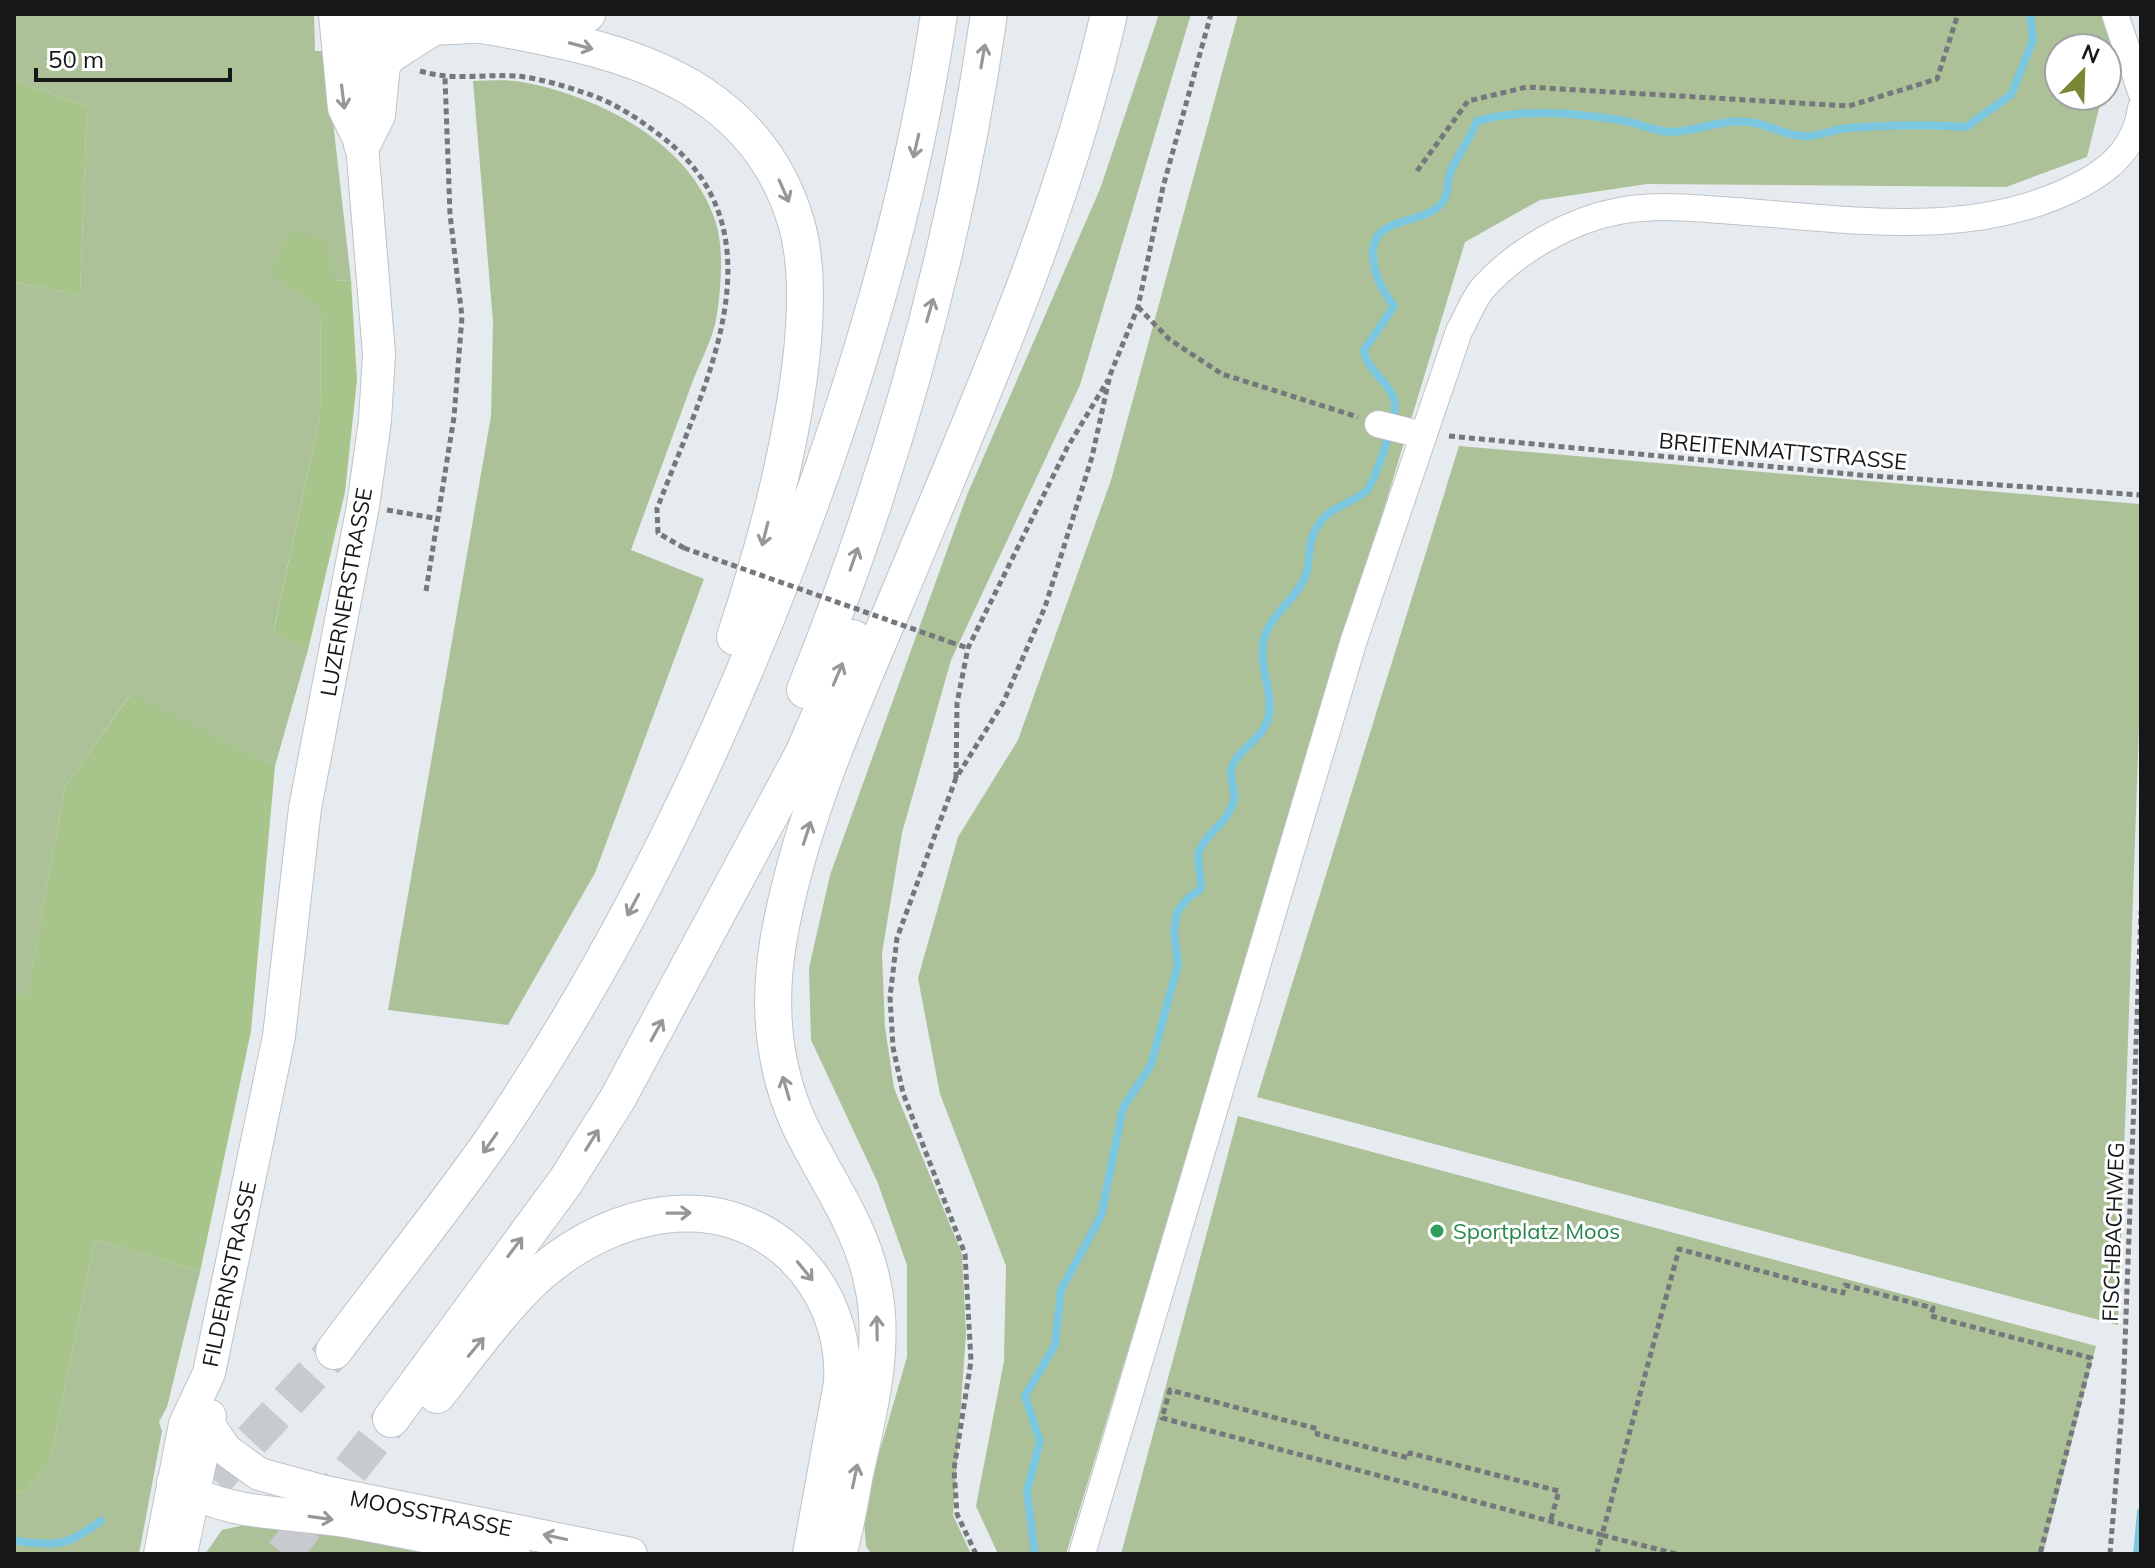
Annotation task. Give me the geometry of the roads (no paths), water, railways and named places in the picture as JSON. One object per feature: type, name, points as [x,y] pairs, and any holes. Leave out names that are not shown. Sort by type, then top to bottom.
[{"type":"highway","points":[[349,17],[379,23],[435,26],[587,14]]},
{"type":"highway","points":[[334,1351],[491,1142],[602,963],[670,836],[755,649],[866,344],[920,131],[939,14]]},
{"type":"highway","points":[[728,894],[844,588],[904,405],[951,222],[989,14]]},
{"type":"highway","points":[[791,1554],[816,1513],[842,1383],[839,1334],[821,1293],[800,1263],[759,1231],[723,1217],[701,1213],[659,1214],[614,1226],[579,1244],[542,1271],[400,1424],[573,1169],[625,1086],[803,754],[937,443],[1051,165],[1103,14]]},
{"type":"highway","points":[[833,1552],[870,1406],[878,1326],[873,1282],[862,1246],[846,1208],[801,1127],[780,1066],[774,1031],[773,984],[779,941],[791,881],[851,707],[1019,305],[1071,163],[1109,14]]},
{"type":"highway","points":[[477,24],[607,53],[650,68],[699,93],[728,114],[754,140],[776,173],[797,224],[805,301],[786,446],[750,591],[670,836]]},
{"type":"highway","points":[[362,145],[377,115],[382,65],[389,55],[435,26]]},
{"type":"highway","points":[[816,1513],[833,1552]]},
{"type":"main road","name":"LUZERNERSTRASSE","points":[[279,1036],[305,808],[363,506],[375,421],[379,354],[362,145],[367,115],[349,17]]},
{"type":"main road","name":"FILDERNSTRASSE","points":[[160,1554],[190,1484],[185,1424],[209,1373],[279,1036]]},
{"type":"main road","points":[[181,1554],[190,1484],[210,1427],[209,1373]]},
{"type":"main road","name":"MOOSSTRASSE","points":[[210,1427],[243,1466],[259,1474],[325,1492],[631,1554]]},
{"type":"main road","name":"MOOSSTRASSE","points":[[190,1484],[325,1492]]},
{"type":"main road","name":"MOOSSTRASSE","points":[[190,1484],[243,1510],[344,1521],[514,1554]]},
{"type":"main road","points":[[193,1554],[210,1529],[243,1510]]},
{"type":"lane","points":[[2115,14],[2141,92]]},
{"type":"lane","points":[[1082,1554],[1353,643],[1388,548],[1400,430],[1482,289],[1518,258],[1554,234],[1589,219],[1652,207],[1908,223],[1957,221],[2015,211],[2101,174],[2125,152],[2137,129],[2141,108]]},
{"type":"waterway","points":[[1035,1554],[1027,1491],[1040,1441],[1025,1396],[1055,1345],[1061,1290],[1101,1216],[1123,1108],[1151,1065],[1178,964],[1174,932],[1177,912],[1188,898],[1200,890],[1200,849],[1232,807],[1233,764],[1267,722],[1270,703],[1262,654],[1265,635],[1304,579],[1311,540],[1322,520],[1333,510],[1359,497],[1369,487],[1391,425],[1394,399],[1370,365],[1364,350],[1394,306],[1379,282],[1373,256],[1374,242],[1390,226],[1436,209],[1446,196],[1450,174],[1477,121],[1495,117],[1533,113],[1573,114],[1671,132],[1729,122],[1749,122],[1792,135],[1808,136],[1845,128],[1966,127],[2011,95],[2033,40],[2030,14]]},
{"type":"waterway","points":[[2137,1554],[2141,1512]]},
{"type":"waterway","points":[[14,1541],[60,1543],[101,1521]]},
{"type":"tunnel","points":[[178,1520],[334,1351]]},
{"type":"tunnel","points":[[283,1554],[391,1419]]},
{"type":"place","name":"Sportplatz Moos","points":[[1437,1231]]}]
